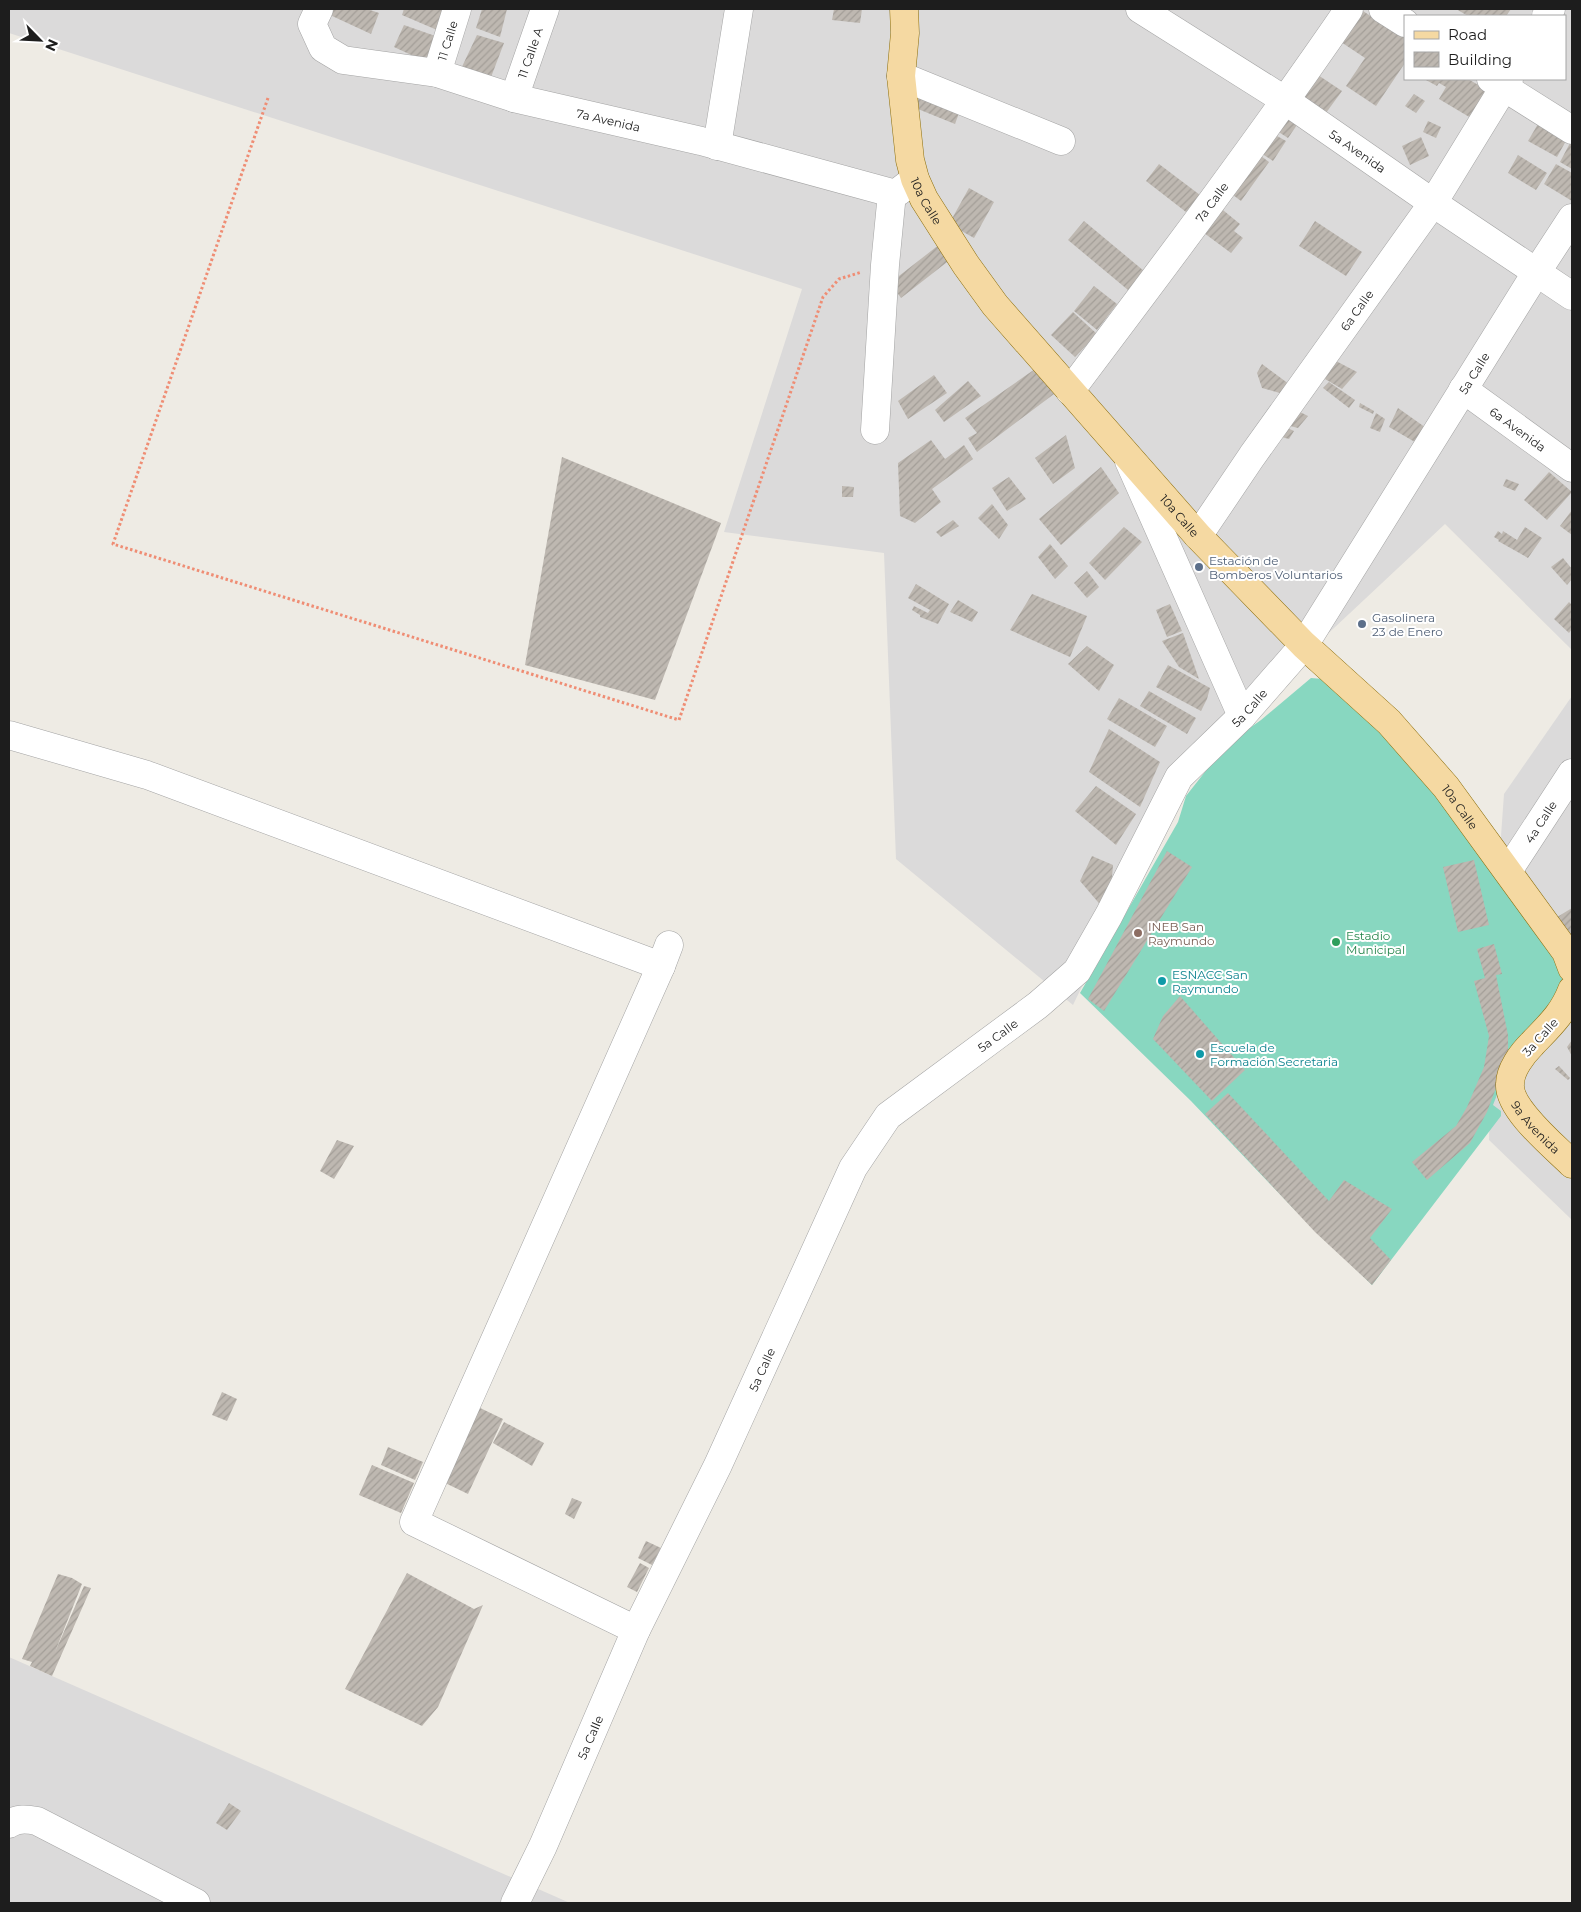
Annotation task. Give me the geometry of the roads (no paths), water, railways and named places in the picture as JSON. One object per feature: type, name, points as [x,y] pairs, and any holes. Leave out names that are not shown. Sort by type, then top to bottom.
[{"type":"main road","name":"10a Calle","points":[[905,21],[901,76],[910,160],[904,186],[929,207],[966,265],[995,305],[1198,536],[1304,645],[1389,722],[1446,788],[1566,952],[1572,968]]},
{"type":"main road","name":"3a Calle","points":[[1510,1084],[1516,1067],[1525,1052],[1559,1016],[1572,990]]},
{"type":"main road","name":"9a Avenida","points":[[1510,1084],[1513,1099],[1522,1114],[1572,1164]]},
{"type":"street","name":"11 Calle","points":[[437,73],[457,9]]},
{"type":"street","name":"11 Calle A","points":[[514,98],[545,9]]},
{"type":"street","points":[[717,146],[739,9]]},
{"type":"street","points":[[905,21],[919,9]]},
{"type":"street","name":"5a Avenida","points":[[1140,9],[1286,101],[1572,296]]},
{"type":"street","name":"7a Calle","points":[[1070,391],[1206,211],[1286,101],[1349,9]]},
{"type":"street","points":[[1383,9],[1404,22]]},
{"type":"street","name":"7a Avenida","points":[[316,17],[323,48],[343,60],[437,73],[514,98],[717,146],[904,186]]},
{"type":"street","points":[[901,76],[1061,141]]},
{"type":"street","points":[[1501,82],[1572,130]]},
{"type":"street","name":"6a Calle","points":[[1198,536],[1252,456],[1433,203],[1501,82]]},
{"type":"street","points":[[875,430],[885,265],[904,186]]},
{"type":"street","name":"5a Calle","points":[[515,1903],[543,1846],[636,1630],[718,1465],[854,1168],[888,1116],[1038,1006],[1076,971],[1109,916],[1179,777],[1242,716],[1304,645],[1572,218]]},
{"type":"street","name":"6a Avenida","points":[[1463,389],[1572,468]]},
{"type":"street","points":[[1126,455],[1242,716]]},
{"type":"street","points":[[9,735],[146,775],[665,956],[414,1522],[636,1630]]},
{"type":"street","name":"4a Calle","points":[[1508,871],[1572,773]]},
{"type":"street","points":[[9,1824],[26,1818],[37,1821],[196,1903]]},
{"type":"place","name":"Estación de Bomberos Voluntarios","points":[[1199,567]]},
{"type":"place","name":"Gasolinera 23 de Enero","points":[[1362,624]]},
{"type":"place","name":"INEB San Raymundo","points":[[1138,933]]},
{"type":"place","name":"Estadio Municipal","points":[[1336,942]]},
{"type":"place","name":"ESNACC San Raymundo","points":[[1162,981]]},
{"type":"place","name":"Escuela de Formación Secretaria","points":[[1200,1054]]}]
